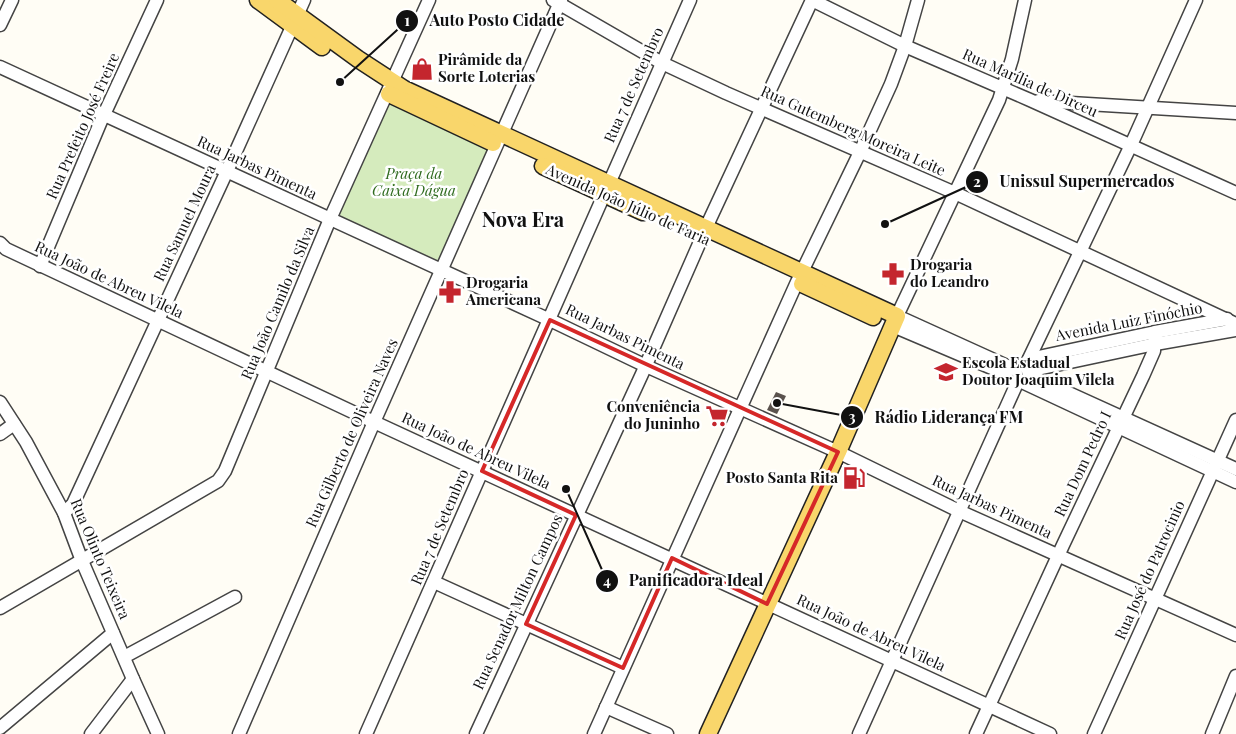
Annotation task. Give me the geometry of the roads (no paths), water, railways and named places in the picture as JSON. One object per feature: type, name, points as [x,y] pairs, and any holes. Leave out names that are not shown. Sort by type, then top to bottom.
[{"type":"main road","name":"Avenida João Júlio de Faria","points":[[258,0],[298,14]]},
{"type":"main road","name":"Avenida João Júlio de Faria","points":[[277,0],[298,14],[354,64],[390,88],[499,140],[895,321]]},
{"type":"main road","points":[[708,734],[838,452],[895,321]]},
{"type":"street","points":[[0,25],[12,0]]},
{"type":"street","name":"Rua Prefeito José Freire","points":[[40,266],[104,115],[157,0]]},
{"type":"street","name":"Rua João Camilo da Silva","points":[[82,561],[218,481],[225,471],[330,219],[429,0]]},
{"type":"street","name":"Rua 7 de Setembro","points":[[366,734],[690,0]]},
{"type":"street","name":"Rua Marília de Dirceu","points":[[812,0],[905,46],[1236,193]]},
{"type":"street","name":"Rua Senador Milton Campos","points":[[476,734],[812,0]]},
{"type":"street","points":[[594,734],[799,277],[891,84],[905,46],[918,0]]},
{"type":"street","points":[[895,321],[1003,88],[1012,59],[1025,0]]},
{"type":"street","points":[[859,734],[959,511],[1131,145],[1196,0]]},
{"type":"street","name":"Rua Gutemberg Moreira Leite","points":[[558,1],[662,64],[955,193],[1233,321]]},
{"type":"street","name":"Rua Gilberto de Oliveira Naves","points":[[238,734],[442,271],[558,1]]},
{"type":"street","name":"Rua Samuel Moura","points":[[64,512],[73,504],[298,14]]},
{"type":"street","name":"Rua Jarbas Pimenta","points":[[0,67],[646,366],[838,452],[959,511],[1236,635]]},
{"type":"street","points":[[1030,100],[1236,113]]},
{"type":"street","name":"Rua João de Abreu Vilela","points":[[0,243],[6,249],[40,266],[1050,734]]},
{"type":"street","name":"Avenida João Júlio de Faria","points":[[895,321],[1023,373],[1120,423],[1215,466],[1236,482]]},
{"type":"street","name":"Avenida Luiz Finóchio","points":[[1023,373],[1155,338],[1233,321]]},
{"type":"street","name":"Avenida Luiz Finóchio","points":[[1155,338],[1236,330]]},
{"type":"street","name":"Rua Dom Pedro I","points":[[976,734],[1143,376],[1152,356],[1155,338]]},
{"type":"street","name":"Rua Olinto Teixeira","points":[[0,402],[38,462],[64,512],[82,561],[158,734]]},
{"type":"street","name":"Rua José do Patrocinio","points":[[1094,734],[1236,420]]},
{"type":"street","points":[[0,434],[14,424]]},
{"type":"street","name":"Avenida João Júlio de Faria","points":[[1215,466],[1236,469]]},
{"type":"street","points":[[0,608],[82,561]]},
{"type":"street","points":[[434,582],[622,668]]},
{"type":"street","points":[[124,658],[235,597]]},
{"type":"street","points":[[0,728],[113,633]]},
{"type":"street","points":[[1212,734],[1236,676]]},
{"type":"street","points":[[91,734],[133,679]]},
{"type":"street","points":[[606,707],[667,734]]},
{"type":"place","name":"Pirâmide da Sorte Loterias","points":[[422,69]]},
{"type":"place","name":"Auto Posto Cidade","points":[[340,82]]},
{"type":"place","name":"Unissul Supermercados","points":[[885,224]]},
{"type":"place","name":"Drogaria do Leandro","points":[[893,274]]},
{"type":"place","name":"Drogaria Americana","points":[[450,292]]},
{"type":"place","name":"Escola Estadual Doutor Joaquim Vilela","points":[[946,372]]},
{"type":"place","name":"Rádio Liderança FM","points":[[777,403]]},
{"type":"place","name":"Conveniência do Juninho","points":[[717,416]]},
{"type":"place","name":"Posto Santa Rita","points":[[854,478]]},
{"type":"place","name":"Panificadora Ideal","points":[[566,489]]},
{"type":"district","name":"Nova Era","points":[[523,220]]},
{"type":"park label","name":"Praça da Caixa Dágua","points":[[414,182]]}]
